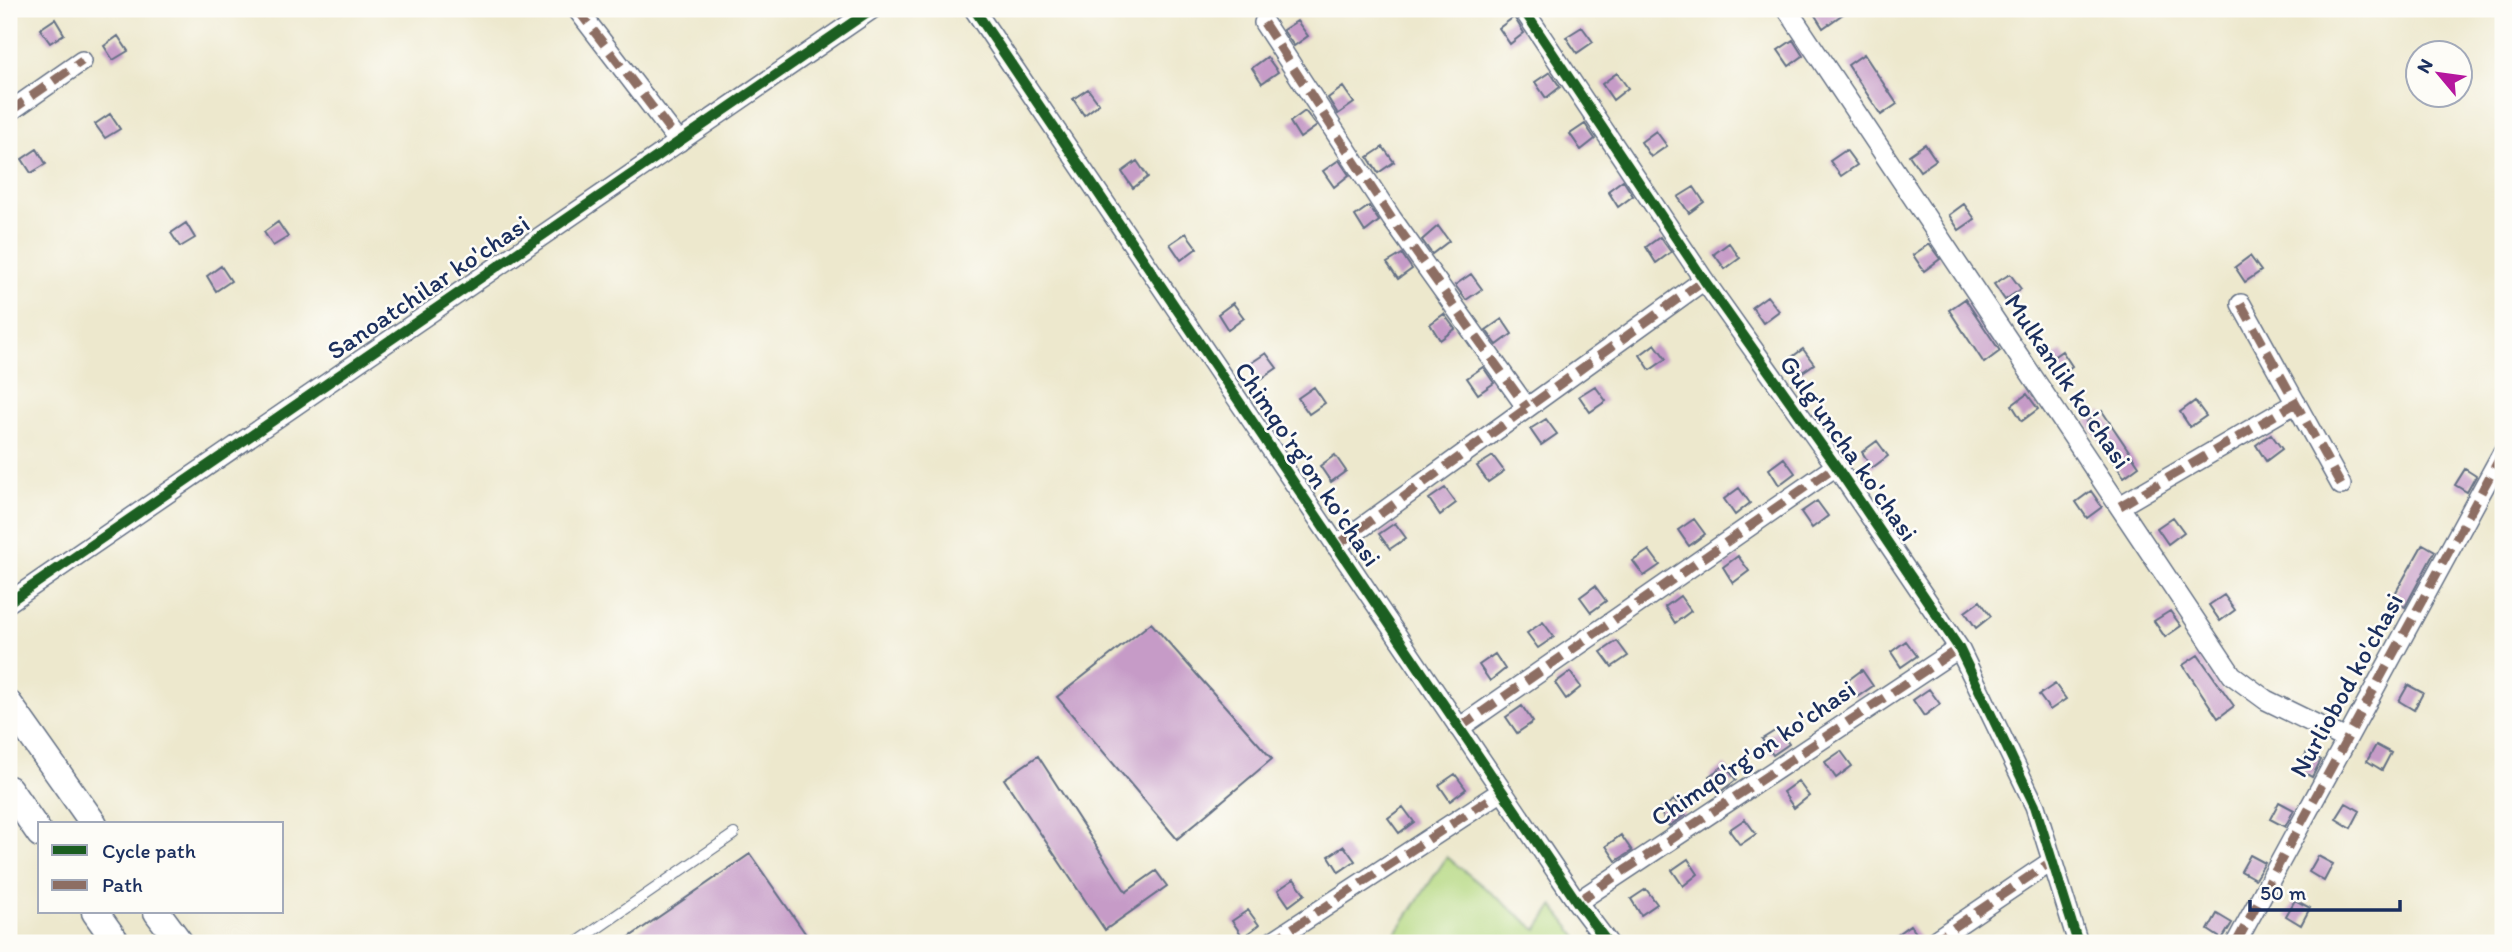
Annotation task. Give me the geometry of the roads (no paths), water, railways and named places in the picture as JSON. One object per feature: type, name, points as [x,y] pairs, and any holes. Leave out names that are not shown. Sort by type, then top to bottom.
[{"type":"main road","points":[[9,704],[93,822]]},
{"type":"main road","points":[[9,789],[38,831]]},
{"type":"main road","points":[[96,914],[117,943]]},
{"type":"main road","points":[[158,914],[180,943]]},
{"type":"street","points":[[577,9],[678,142]]},
{"type":"street","name":"Sanoatchilar ko'chasi","points":[[9,602],[872,9]]},
{"type":"street","name":"Chimqo'rg'on ko'chasi","points":[[974,9],[1577,902],[1608,943]]},
{"type":"street","name":"Gulg'uncha ko'chasi","points":[[1523,9],[1703,280],[1836,466],[1959,648],[2035,806],[2078,943]]},
{"type":"street","name":"Mulkanlik ko'chasi","points":[[1787,9],[2232,675],[2266,700],[2346,739]]},
{"type":"street","points":[[1264,23],[1392,219],[1527,408]]},
{"type":"street","points":[[9,112],[82,61]]},
{"type":"street","name":"Chimqo'rg'on ko'chasi","points":[[1336,546],[1703,280]]},
{"type":"street","points":[[2241,304],[2341,485]]},
{"type":"street","points":[[2120,506],[2296,403]]},
{"type":"street","name":"Nurliobod ko'chasi","points":[[2236,943],[2503,452]]},
{"type":"street","points":[[1459,728],[1836,466]]},
{"type":"street","name":"Chimqo'rg'on ko'chasi","points":[[1577,902],[1959,648]]},
{"type":"street","points":[[1270,943],[1502,791]]},
{"type":"street","points":[[1931,943],[2052,861]]},
{"type":"lane","points":[[576,943],[734,834]]}]
